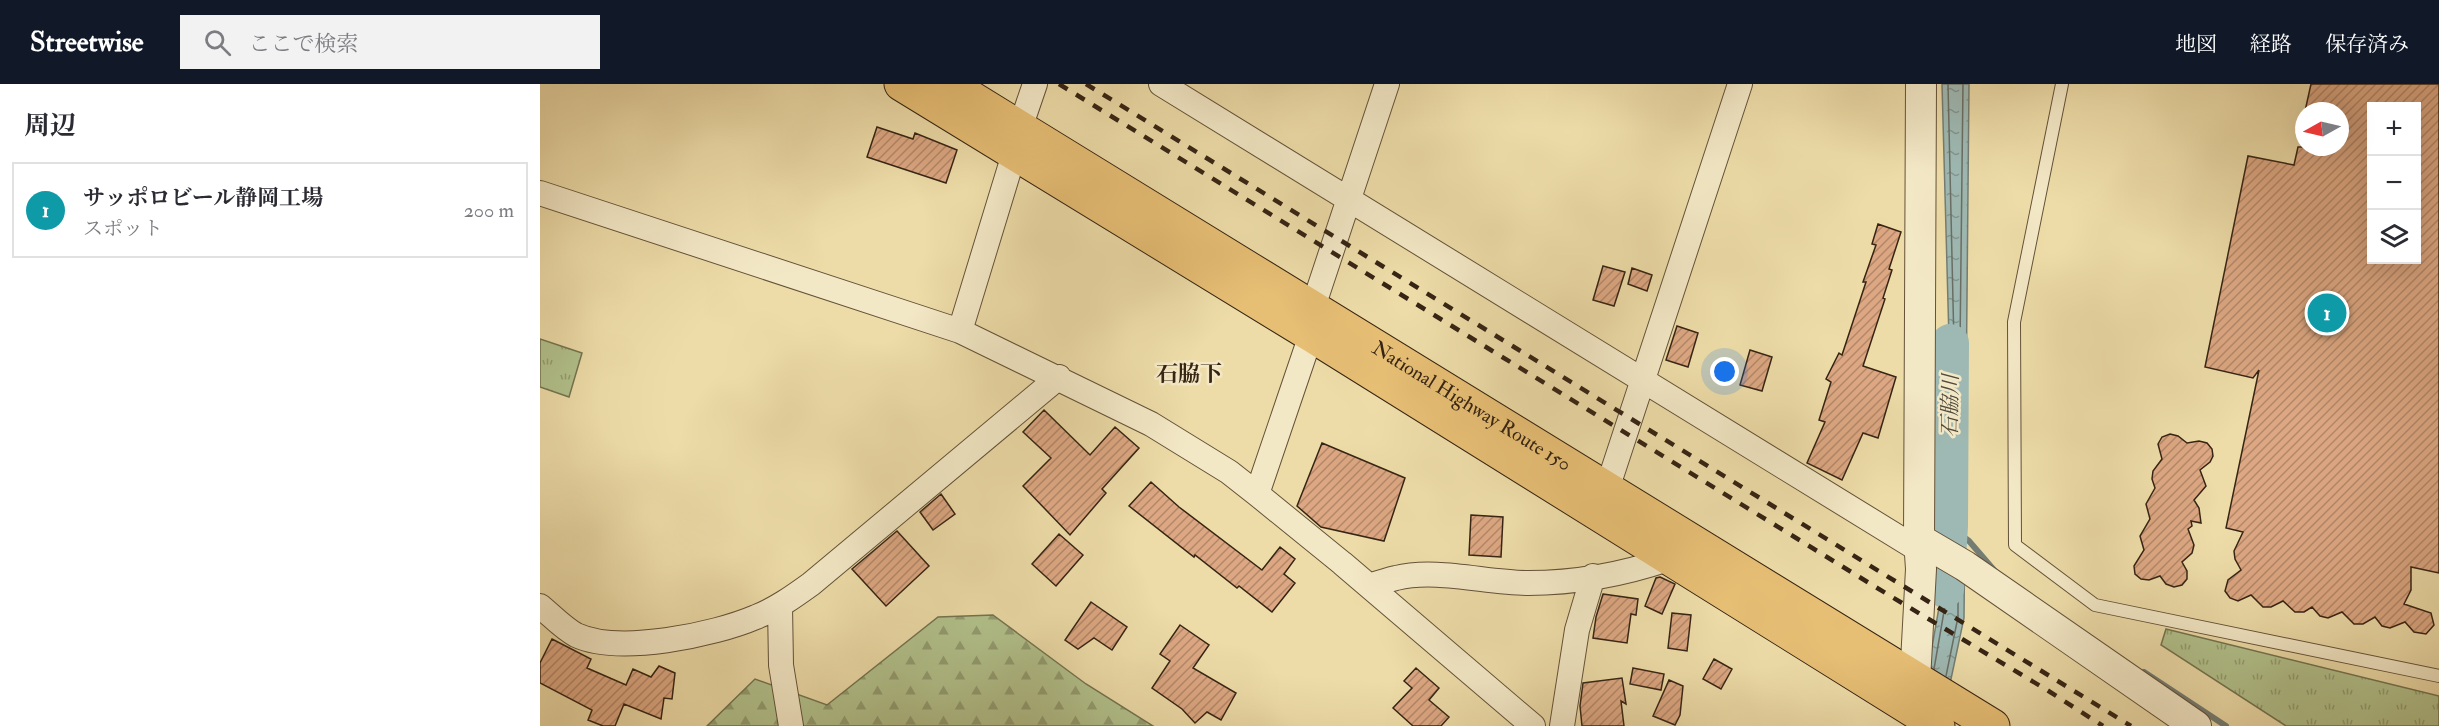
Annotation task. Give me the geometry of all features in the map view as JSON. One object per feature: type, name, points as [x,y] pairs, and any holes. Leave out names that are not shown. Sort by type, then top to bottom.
[{"type":"highway","name":"National Highway Route 150","points":[[901,84],[1017,141],[1312,321],[1607,489],[1924,705]]},
{"type":"highway","name":"National Highway Route 150","points":[[949,84],[1017,141]]},
{"type":"highway","name":"National Highway Route 150","points":[[1312,321],[1668,559],[1924,705],[1993,726]]},
{"type":"street","points":[[960,331],[1035,84]]},
{"type":"street","points":[[1161,84],[1643,382],[1919,544],[1965,566],[2196,726]]},
{"type":"street","points":[[1257,494],[1387,84]]},
{"type":"street","points":[[1607,489],[1740,84]]},
{"type":"street","points":[[1921,84],[1919,544],[1924,705]]},
{"type":"street","points":[[540,193],[960,331],[1059,377],[1151,424],[1229,472],[1257,494],[1533,726]]},
{"type":"street","points":[[540,606],[576,634],[614,644],[684,638],[754,618],[780,606],[811,585],[1059,377]]},
{"type":"street","points":[[1369,586],[1397,577],[1424,576],[1528,583],[1636,570],[1668,559]]},
{"type":"street","points":[[1562,726],[1577,630],[1593,576]]},
{"type":"street","points":[[780,606],[781,665],[791,726]]},
{"type":"lane","points":[[2062,84],[2014,322],[2015,545],[2095,605],[2439,676]]},
{"type":"green space","points":[[540,339],[582,353],[569,397],[540,387]]},
{"type":"green space","points":[[993,615],[1086,684],[1153,726],[707,726],[755,679],[827,705],[938,617]]},
{"type":"green space","points":[[2166,629],[2439,696],[2439,726],[2286,726],[2161,645]]},
{"type":"water","points":[[1942,84],[1969,84],[1964,618],[1941,726],[1918,726],[1954,523]]},
{"type":"building","points":[[2311,84],[2439,84],[2439,573],[2411,567],[2411,590],[2404,604],[2431,613],[2434,625],[2426,634],[2414,632],[2405,622],[2390,628],[2382,626],[2375,617],[2363,624],[2354,624],[2342,612],[2328,618],[2320,616],[2312,607],[2304,612],[2295,612],[2283,601],[2271,607],[2263,607],[2251,595],[2238,601],[2230,598],[2225,591],[2228,580],[2241,570],[2235,559],[2234,551],[2243,532],[2226,528],[2259,370],[2253,378],[2205,367],[2248,156],[2294,165],[2296,156],[2349,156],[2349,102],[2307,102]]},
{"type":"building","points":[[877,127],[913,139],[915,133],[957,150],[946,183],[867,157]]},
{"type":"building","points":[[1878,224],[1901,232],[1889,269],[1892,270],[1883,298],[1885,299],[1863,366],[1896,377],[1878,438],[1863,433],[1842,480],[1807,463],[1825,422],[1819,420],[1831,382],[1826,379],[1839,353],[1842,355],[1866,282],[1863,282],[1876,245],[1872,244]]},
{"type":"building","points":[[1603,266],[1625,272],[1614,306],[1593,300]]},
{"type":"building","points":[[1632,268],[1652,275],[1647,291],[1628,284]]},
{"type":"building","points":[[1677,326],[1698,333],[1688,367],[1666,360]]},
{"type":"building","points":[[1750,350],[1772,357],[1762,391],[1740,385]]},
{"type":"building","points":[[1044,410],[1090,455],[1115,427],[1139,448],[1102,489],[1106,493],[1070,535],[1023,486],[1051,458],[1023,432]]},
{"type":"building","points":[[2170,434],[2178,436],[2187,443],[2199,441],[2207,443],[2212,449],[2213,456],[2210,462],[2200,470],[2206,486],[2194,500],[2199,508],[2201,523],[2191,521],[2192,526],[2188,529],[2194,545],[2192,553],[2182,562],[2187,571],[2187,579],[2182,585],[2174,587],[2166,584],[2160,576],[2149,580],[2141,579],[2135,574],[2134,566],[2144,550],[2140,536],[2150,519],[2146,504],[2155,488],[2152,479],[2153,471],[2162,459],[2158,444],[2162,437]]},
{"type":"building","points":[[1322,443],[1405,478],[1384,541],[1321,527],[1297,506]]},
{"type":"building","points":[[1151,482],[1179,507],[1262,570],[1280,547],[1295,559],[1284,574],[1295,583],[1272,612],[1195,555],[1194,557],[1129,506]]},
{"type":"building","points":[[941,494],[955,514],[933,530],[920,512]]},
{"type":"building","points":[[1471,515],[1503,517],[1501,557],[1469,555]]},
{"type":"building","points":[[897,531],[929,566],[886,606],[852,569]]},
{"type":"building","points":[[1059,534],[1083,555],[1056,586],[1032,564]]},
{"type":"building","points":[[1660,577],[1675,584],[1662,614],[1645,606],[1656,578]]},
{"type":"building","points":[[1603,594],[1638,599],[1636,615],[1631,614],[1627,643],[1593,638]]},
{"type":"building","points":[[1091,602],[1127,627],[1112,650],[1094,638],[1078,649],[1065,640]]},
{"type":"building","points":[[1672,613],[1691,615],[1687,651],[1668,648]]},
{"type":"building","points":[[1180,625],[1209,645],[1193,668],[1236,693],[1221,720],[1207,712],[1195,723],[1182,709],[1152,688],[1170,661],[1160,654]]},
{"type":"building","points":[[552,639],[591,659],[587,668],[626,685],[633,669],[651,677],[659,666],[675,673],[672,699],[664,698],[661,719],[624,704],[615,726],[603,726],[588,720],[592,710],[540,683],[540,663]]},
{"type":"building","points":[[1714,659],[1732,669],[1721,689],[1703,679]]},
{"type":"building","points":[[1416,668],[1439,688],[1429,700],[1449,717],[1441,726],[1413,726],[1393,708],[1412,688],[1404,681]]},
{"type":"building","points":[[1633,668],[1664,674],[1661,690],[1630,684]]},
{"type":"building","points":[[1622,678],[1626,704],[1621,701],[1624,726],[1582,726],[1580,706],[1583,683]]},
{"type":"building","points":[[1669,680],[1683,686],[1680,715],[1675,725],[1653,716]]},
{"type":"waterway","name":"石脇川","points":[[1945,589],[1949,526],[1950,343]]},
{"type":"waterway","points":[[1949,526],[1969,541],[1994,570]]},
{"type":"waterway","points":[[2144,672],[2226,726]]},
{"type":"railway","points":[[1059,84],[2103,726]]},
{"type":"railway","points":[[1086,84],[2131,726]]},
{"type":"place","name":"サッポロビール静岡工場","points":[[2327,313]]},
{"type":"district","name":"石脇下","points":[[1189,373]]}]
